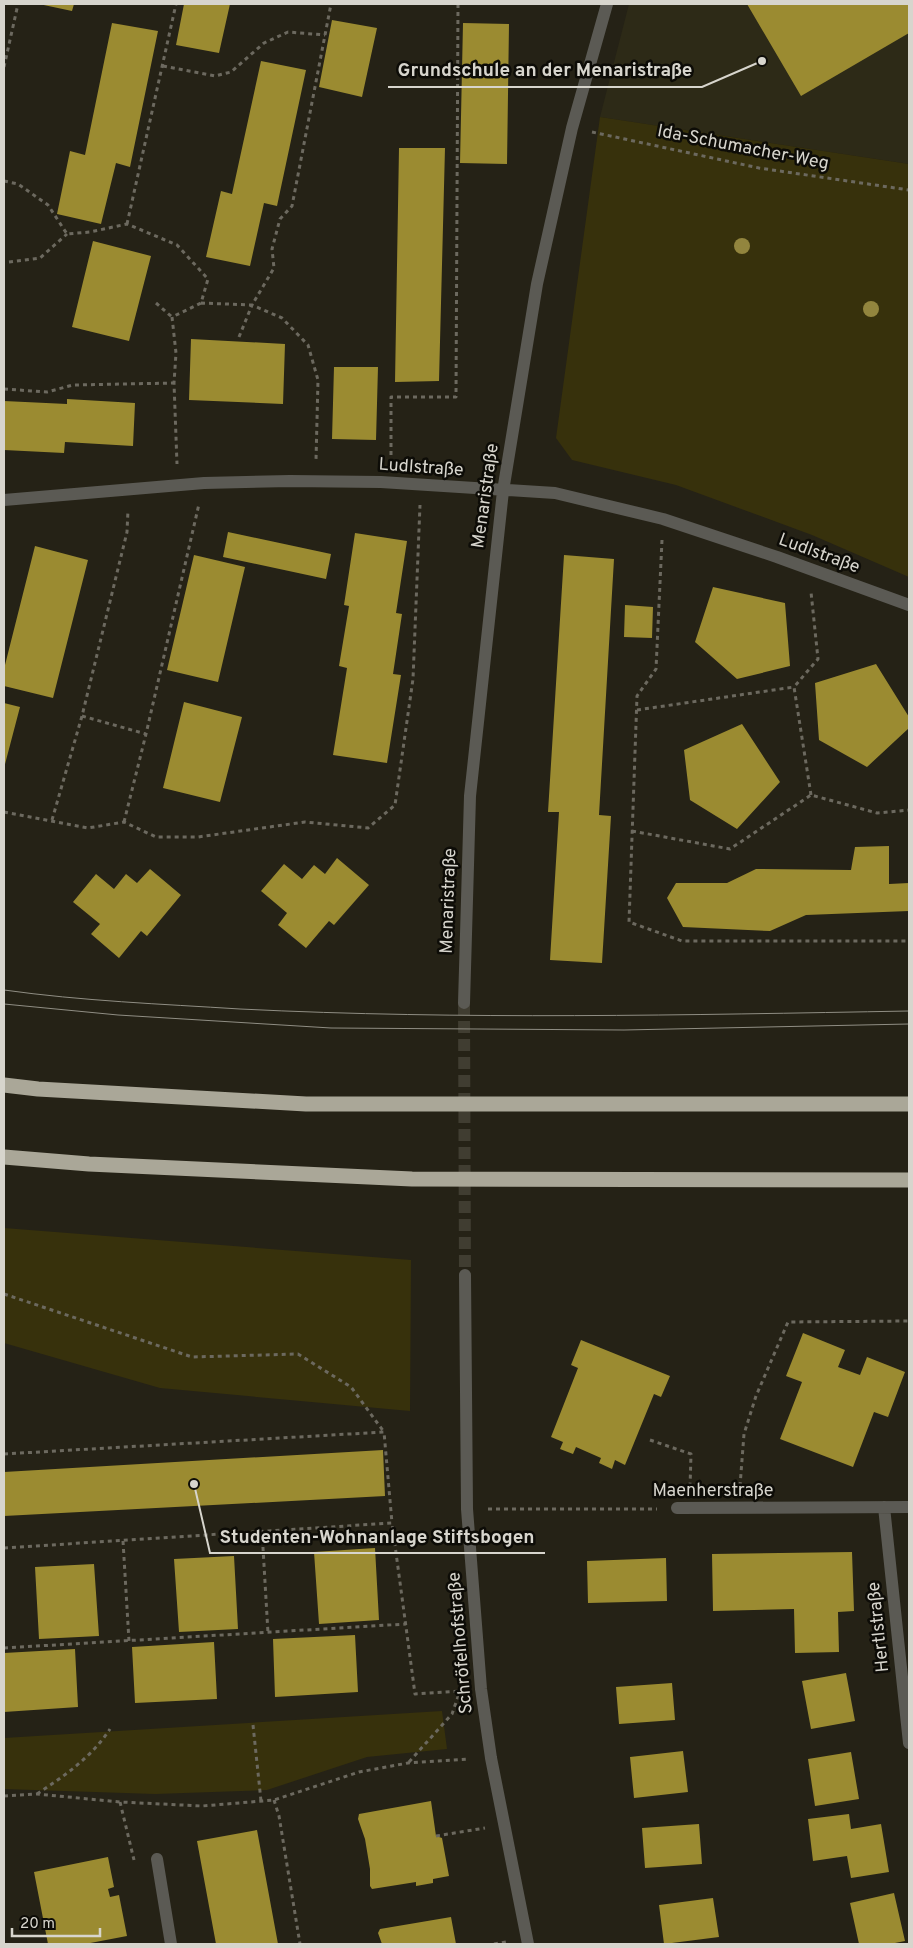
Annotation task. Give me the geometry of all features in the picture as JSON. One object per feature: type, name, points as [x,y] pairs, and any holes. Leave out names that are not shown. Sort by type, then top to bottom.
[{"type":"highway","points":[[4,1085],[306,1104],[906,1104]]},
{"type":"highway","points":[[4,1157],[89,1164],[412,1179],[909,1180]]},
{"type":"street","name":"Menaristraße","points":[[464,1003],[470,796],[503,491],[537,284],[572,128],[607,4]]},
{"type":"street","name":"Ludlstraße","points":[[4,500],[204,483],[316,481],[392,482],[503,491],[555,493],[663,519],[817,571],[909,605]]},
{"type":"street","name":"Schröfelhofstraße","points":[[464,1275],[467,1509],[481,1688],[491,1758],[528,1944]]},
{"type":"street","name":"Hertlstraße","points":[[884,1507],[909,1743]]},
{"type":"street","name":"Maenherstraße","points":[[684,1508],[909,1507]]},
{"type":"street","points":[[156,1859],[171,1944]]},
{"type":"path","points":[[4,67],[18,4]]},
{"type":"path","points":[[127,224],[176,4]]},
{"type":"path","points":[[240,337],[252,305],[274,268],[272,249],[280,220],[292,206],[331,4]]},
{"type":"path","points":[[392,482],[391,397],[456,397],[458,4]]},
{"type":"path","points":[[163,66],[215,76],[231,72],[264,43],[288,32],[325,35]]},
{"type":"path","name":"Ida-Schumacher-Weg","points":[[572,128],[759,168],[909,190]]},
{"type":"path","points":[[4,181],[18,184],[48,204],[67,234]]},
{"type":"path","points":[[9,262],[40,258],[67,234],[127,224],[177,245],[208,279],[201,303]]},
{"type":"path","points":[[156,303],[172,317],[176,353],[174,383],[178,485]]},
{"type":"path","points":[[172,317],[201,303],[252,305],[282,318],[308,345],[318,380],[316,481]]},
{"type":"path","points":[[4,389],[47,392],[73,385],[174,383]]},
{"type":"path","points":[[124,822],[204,483]]},
{"type":"path","points":[[4,812],[88,828],[124,822],[156,837],[198,837],[305,822],[368,828],[395,805],[413,679],[421,484]]},
{"type":"path","points":[[52,820],[82,716],[127,532],[128,490]]},
{"type":"path","points":[[663,519],[656,669],[638,696],[629,922],[682,941],[909,941]]},
{"type":"path","points":[[637,710],[794,687],[818,659],[811,588],[817,571]]},
{"type":"path","points":[[794,687],[811,795]]},
{"type":"path","points":[[82,716],[146,734]]},
{"type":"path","points":[[632,831],[730,849],[811,795],[877,813],[909,810]]},
{"type":"path","points":[[4,1294],[192,1356],[298,1354],[351,1387],[384,1432],[392,1523],[415,1694],[481,1688]]},
{"type":"path","points":[[740,1508],[740,1466],[744,1434],[756,1396],[788,1322],[909,1321]]},
{"type":"path","points":[[4,1454],[384,1432]]},
{"type":"path","points":[[650,1440],[691,1454],[684,1508]]},
{"type":"path","name":"Maenherstraße","points":[[467,1509],[684,1508]]},
{"type":"path","points":[[4,1548],[392,1523]]},
{"type":"path","points":[[262,1532],[268,1633]]},
{"type":"path","points":[[123,1540],[129,1641]]},
{"type":"path","points":[[4,1648],[406,1624]]},
{"type":"path","points":[[408,1763],[452,1714],[460,1691]]},
{"type":"path","points":[[253,1725],[261,1801]]},
{"type":"path","points":[[37,1794],[78,1766],[100,1744],[110,1730]]},
{"type":"path","points":[[4,1796],[37,1794],[120,1802],[202,1806],[274,1800],[359,1772],[408,1763],[491,1758]]},
{"type":"path","points":[[274,1800],[279,1816],[300,1944]]},
{"type":"path","points":[[120,1802],[131,1842]]},
{"type":"path","points":[[436,1836],[504,1824]]},
{"type":"shaded area","points":[[629,4],[909,4],[909,164],[600,117]]},
{"type":"shaded area","points":[[600,117],[909,164],[909,577],[812,535],[676,485],[572,460],[556,438]]},
{"type":"shaded area","points":[[4,1228],[411,1260],[410,1411],[160,1388],[4,1343]]},
{"type":"shaded area","points":[[442,1711],[447,1749],[367,1757],[267,1790],[155,1794],[4,1789],[4,1738]]},
{"type":"building","points":[[39,4],[74,4],[72,11]]},
{"type":"building","points":[[184,4],[230,4],[219,53],[176,45]]},
{"type":"building","points":[[747,4],[909,4],[909,33],[801,96]]},
{"type":"building","points":[[332,20],[377,28],[362,97],[319,87]]},
{"type":"building","points":[[112,23],[158,31],[130,167],[116,163],[101,224],[57,214],[70,151],[85,155]]},
{"type":"building","points":[[463,23],[509,24],[507,164],[460,163]]},
{"type":"building","points":[[261,61],[306,70],[277,206],[264,203],[250,266],[206,257],[221,191],[232,194]]},
{"type":"building","points":[[399,148],[445,148],[439,381],[395,382]]},
{"type":"building","points":[[93,241],[151,256],[129,341],[72,327]]},
{"type":"building","points":[[191,339],[285,344],[283,404],[189,400]]},
{"type":"building","points":[[334,367],[378,367],[376,440],[332,439]]},
{"type":"building","points":[[67,399],[135,403],[133,446],[65,442],[64,453],[4,450],[4,401],[67,404]]},
{"type":"building","points":[[228,532],[331,554],[326,579],[223,557]]},
{"type":"building","points":[[355,533],[407,541],[396,613],[402,614],[393,674],[401,675],[387,763],[333,755],[347,668],[339,666],[349,606],[344,605]]},
{"type":"building","points":[[35,546],[88,560],[53,698],[4,686],[4,669]]},
{"type":"building","points":[[194,555],[245,567],[218,682],[167,670]]},
{"type":"building","points":[[564,555],[614,559],[599,815],[611,816],[602,963],[550,960],[559,812],[548,812]]},
{"type":"building","points":[[713,587],[785,603],[790,666],[737,679],[695,642]]},
{"type":"building","points":[[625,605],[653,607],[652,638],[624,637]]},
{"type":"building","points":[[876,664],[909,717],[909,728],[867,767],[819,740],[815,683]]},
{"type":"building","points":[[184,702],[242,717],[220,802],[163,788]]},
{"type":"building","points":[[4,703],[20,707],[4,768]]},
{"type":"building","points":[[742,724],[780,782],[737,829],[690,800],[684,750]]},
{"type":"building","points":[[889,846],[889,884],[909,883],[909,911],[806,915],[770,931],[683,927],[667,898],[676,883],[727,883],[756,869],[851,870],[855,847]]},
{"type":"building","points":[[337,858],[369,885],[334,925],[329,921],[306,948],[278,925],[287,913],[261,891],[284,864],[302,879],[314,865],[325,874]]},
{"type":"building","points":[[150,869],[181,895],[147,936],[141,931],[119,958],[91,934],[100,924],[73,902],[96,874],[114,889],[126,874],[137,883]]},
{"type":"building","points":[[803,1333],[845,1350],[838,1367],[860,1375],[867,1357],[905,1372],[888,1417],[874,1412],[853,1467],[780,1439],[802,1382],[786,1376]]},
{"type":"building","points":[[581,1340],[670,1376],[661,1397],[654,1394],[625,1465],[615,1460],[612,1469],[599,1463],[601,1458],[576,1447],[573,1454],[560,1449],[563,1442],[551,1437],[578,1368],[571,1365]]},
{"type":"building","points":[[383,1450],[385,1496],[4,1516],[4,1472]]},
{"type":"building","points":[[375,1548],[379,1620],[319,1624],[314,1552]]},
{"type":"building","points":[[852,1552],[854,1611],[838,1612],[839,1652],[795,1653],[794,1609],[713,1611],[712,1554]]},
{"type":"building","points":[[234,1556],[238,1629],[179,1632],[174,1559]]},
{"type":"building","points":[[666,1558],[667,1601],[588,1603],[587,1561]]},
{"type":"building","points":[[94,1564],[99,1636],[39,1639],[35,1567]]},
{"type":"building","points":[[355,1635],[358,1692],[275,1697],[273,1639]]},
{"type":"building","points":[[214,1642],[217,1699],[135,1703],[132,1647]]},
{"type":"building","points":[[75,1649],[78,1707],[4,1712],[4,1653]]},
{"type":"building","points":[[846,1673],[855,1721],[811,1729],[802,1681]]},
{"type":"building","points":[[672,1683],[675,1720],[619,1724],[616,1687]]},
{"type":"building","points":[[683,1751],[688,1792],[634,1798],[630,1757]]},
{"type":"building","points":[[851,1752],[859,1799],[815,1806],[808,1759]]},
{"type":"building","points":[[431,1801],[436,1836],[442,1838],[449,1876],[433,1879],[433,1883],[416,1886],[416,1882],[372,1889],[370,1886],[370,1869],[365,1839],[358,1819],[359,1814]]},
{"type":"building","points":[[849,1814],[851,1829],[881,1824],[889,1872],[851,1878],[847,1856],[813,1861],[808,1819]]},
{"type":"building","points":[[699,1824],[702,1864],[645,1868],[642,1828]]},
{"type":"building","points":[[257,1830],[278,1944],[216,1944],[197,1841]]},
{"type":"building","points":[[108,1857],[114,1887],[108,1889],[110,1897],[119,1895],[127,1936],[85,1944],[48,1944],[34,1872]]},
{"type":"building","points":[[894,1893],[905,1941],[890,1944],[859,1944],[850,1903]]},
{"type":"building","points":[[713,1898],[719,1937],[664,1944],[659,1905]]},
{"type":"building","points":[[451,1917],[456,1944],[382,1944],[378,1933],[380,1929]]},
{"type":"tunnel","points":[[464,1003],[465,1275]]},
{"type":"tram line","points":[[4,990],[151,1004],[407,1015],[574,1016],[909,1011]]},
{"type":"tram line","points":[[4,1004],[118,1015],[331,1028],[624,1030],[909,1024]]},
{"type":"place","name":"Grundschule an der Menaristraße","points":[[762,61]]},
{"type":"place","name":"Studenten-Wohnanlage Stiftsbogen","points":[[194,1484]]}]
